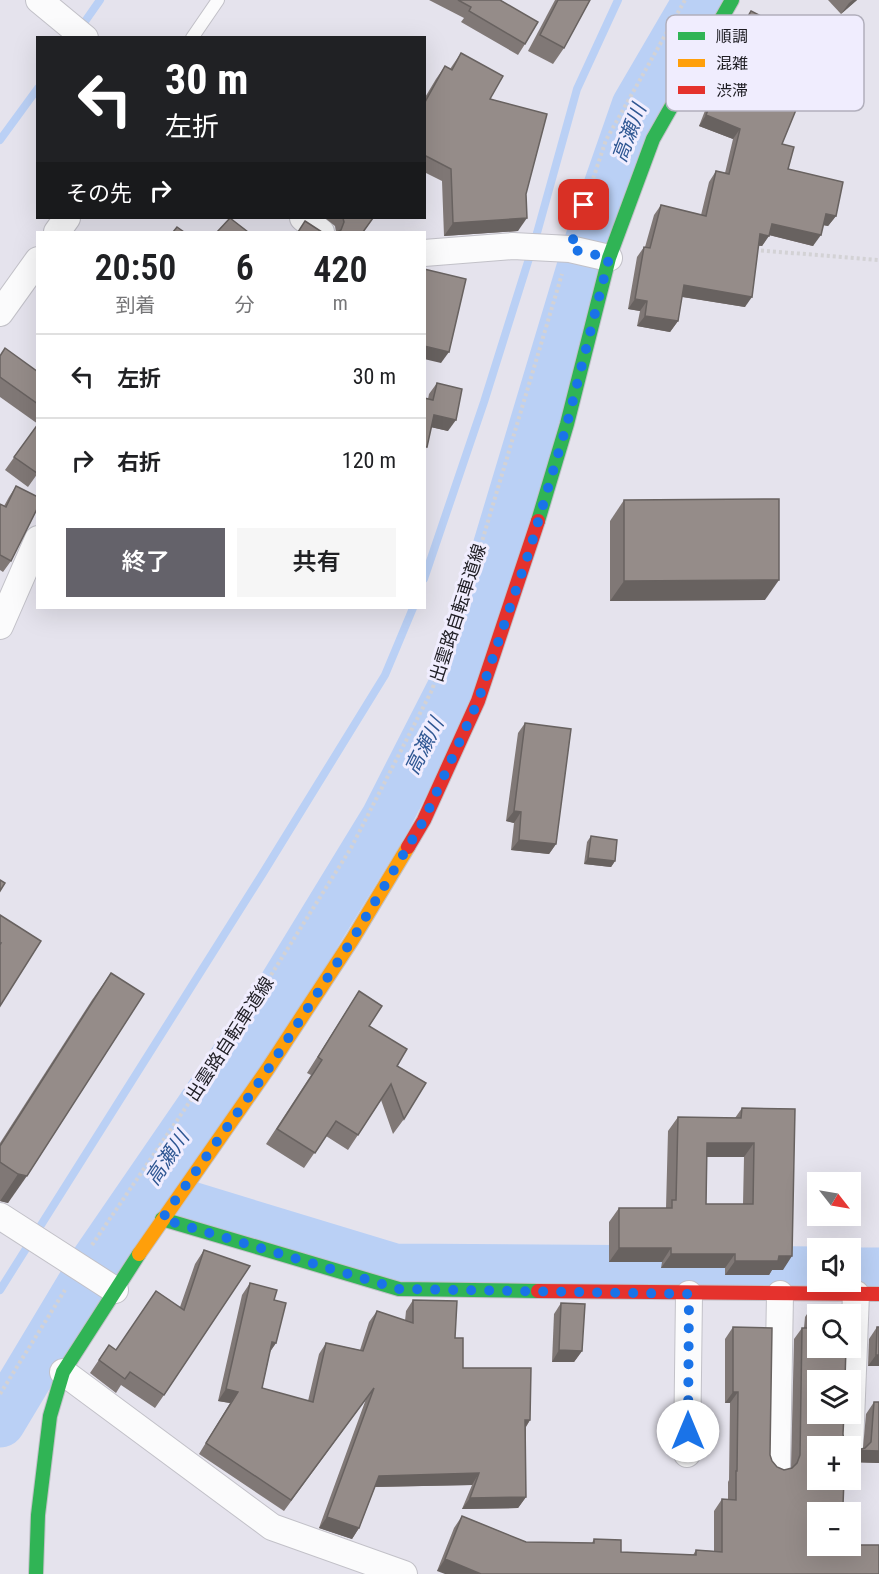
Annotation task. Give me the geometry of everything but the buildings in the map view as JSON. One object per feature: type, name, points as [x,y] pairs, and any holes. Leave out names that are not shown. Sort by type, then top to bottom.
[{"type":"street","points":[[39,0],[83,36]]},
{"type":"street","points":[[723,15],[732,0]]},
{"type":"street","points":[[36,1574],[38,1515],[50,1416],[63,1372],[162,1219],[267,1071],[352,940],[424,820],[478,701],[530,549],[567,424],[609,258],[653,139],[669,111]]},
{"type":"street","points":[[304,219],[320,231]]},
{"type":"street","points":[[426,253],[513,246],[570,249],[609,258]]},
{"type":"street","points":[[0,313],[36,263]]},
{"type":"street","points":[[0,626],[36,544]]},
{"type":"street","points":[[0,1216],[80,1265],[115,1290]]},
{"type":"street","points":[[162,1219],[399,1289],[689,1294],[868,1294],[851,1436]]},
{"type":"street","points":[[687,1454],[689,1294]]},
{"type":"street","points":[[777,1466],[780,1294]]},
{"type":"street","points":[[63,1372],[272,1527],[404,1574]]},
{"type":"lane","points":[[193,36],[218,0]]},
{"type":"path","name":"出雲路自転車道線","points":[[677,15],[685,0]]},
{"type":"path","name":"出雲路自転車道線","points":[[0,1394],[105,1225],[210,1072],[351,848],[432,690],[477,558],[570,249],[606,140],[666,34]]},
{"type":"path","points":[[748,249],[879,260]]},
{"type":"waterway","points":[[79,30],[100,0]]},
{"type":"waterway","points":[[426,573],[484,402],[537,233],[577,89],[618,0]]},
{"type":"waterway","name":"高瀬川","points":[[690,15],[699,0]]},
{"type":"waterway","name":"高瀬川","points":[[0,1422],[96,1262],[273,1004],[386,819],[460,674],[592,235],[637,106],[666,56]]},
{"type":"waterway","points":[[0,140],[36,91]]},
{"type":"waterway","points":[[0,1290],[385,675],[413,609]]},
{"type":"waterway","points":[[148,1194],[394,1269],[807,1272]]},
{"type":"waterway","points":[[861,1273],[879,1273]]},
{"type":"traffic: fast","points":[[723,15],[732,0]]},
{"type":"traffic: fast","points":[[538,521],[567,424],[609,258],[653,139],[669,111]]},
{"type":"traffic: fast","points":[[162,1219],[399,1289],[538,1291]]},
{"type":"traffic: fast","points":[[36,1574],[38,1515],[50,1416],[63,1372],[139,1254]]},
{"type":"traffic: slow","points":[[139,1254],[267,1070],[352,940],[408,847]]},
{"type":"traffic: jam","points":[[408,847],[424,820],[478,701],[538,521]]},
{"type":"traffic: jam","points":[[538,1291],[879,1294]]},
{"type":"route","points":[[584,205],[570,249],[609,258],[567,424],[530,549],[478,701],[424,820],[352,940],[267,1071],[162,1219],[399,1289],[689,1294],[688,1431]]}]
